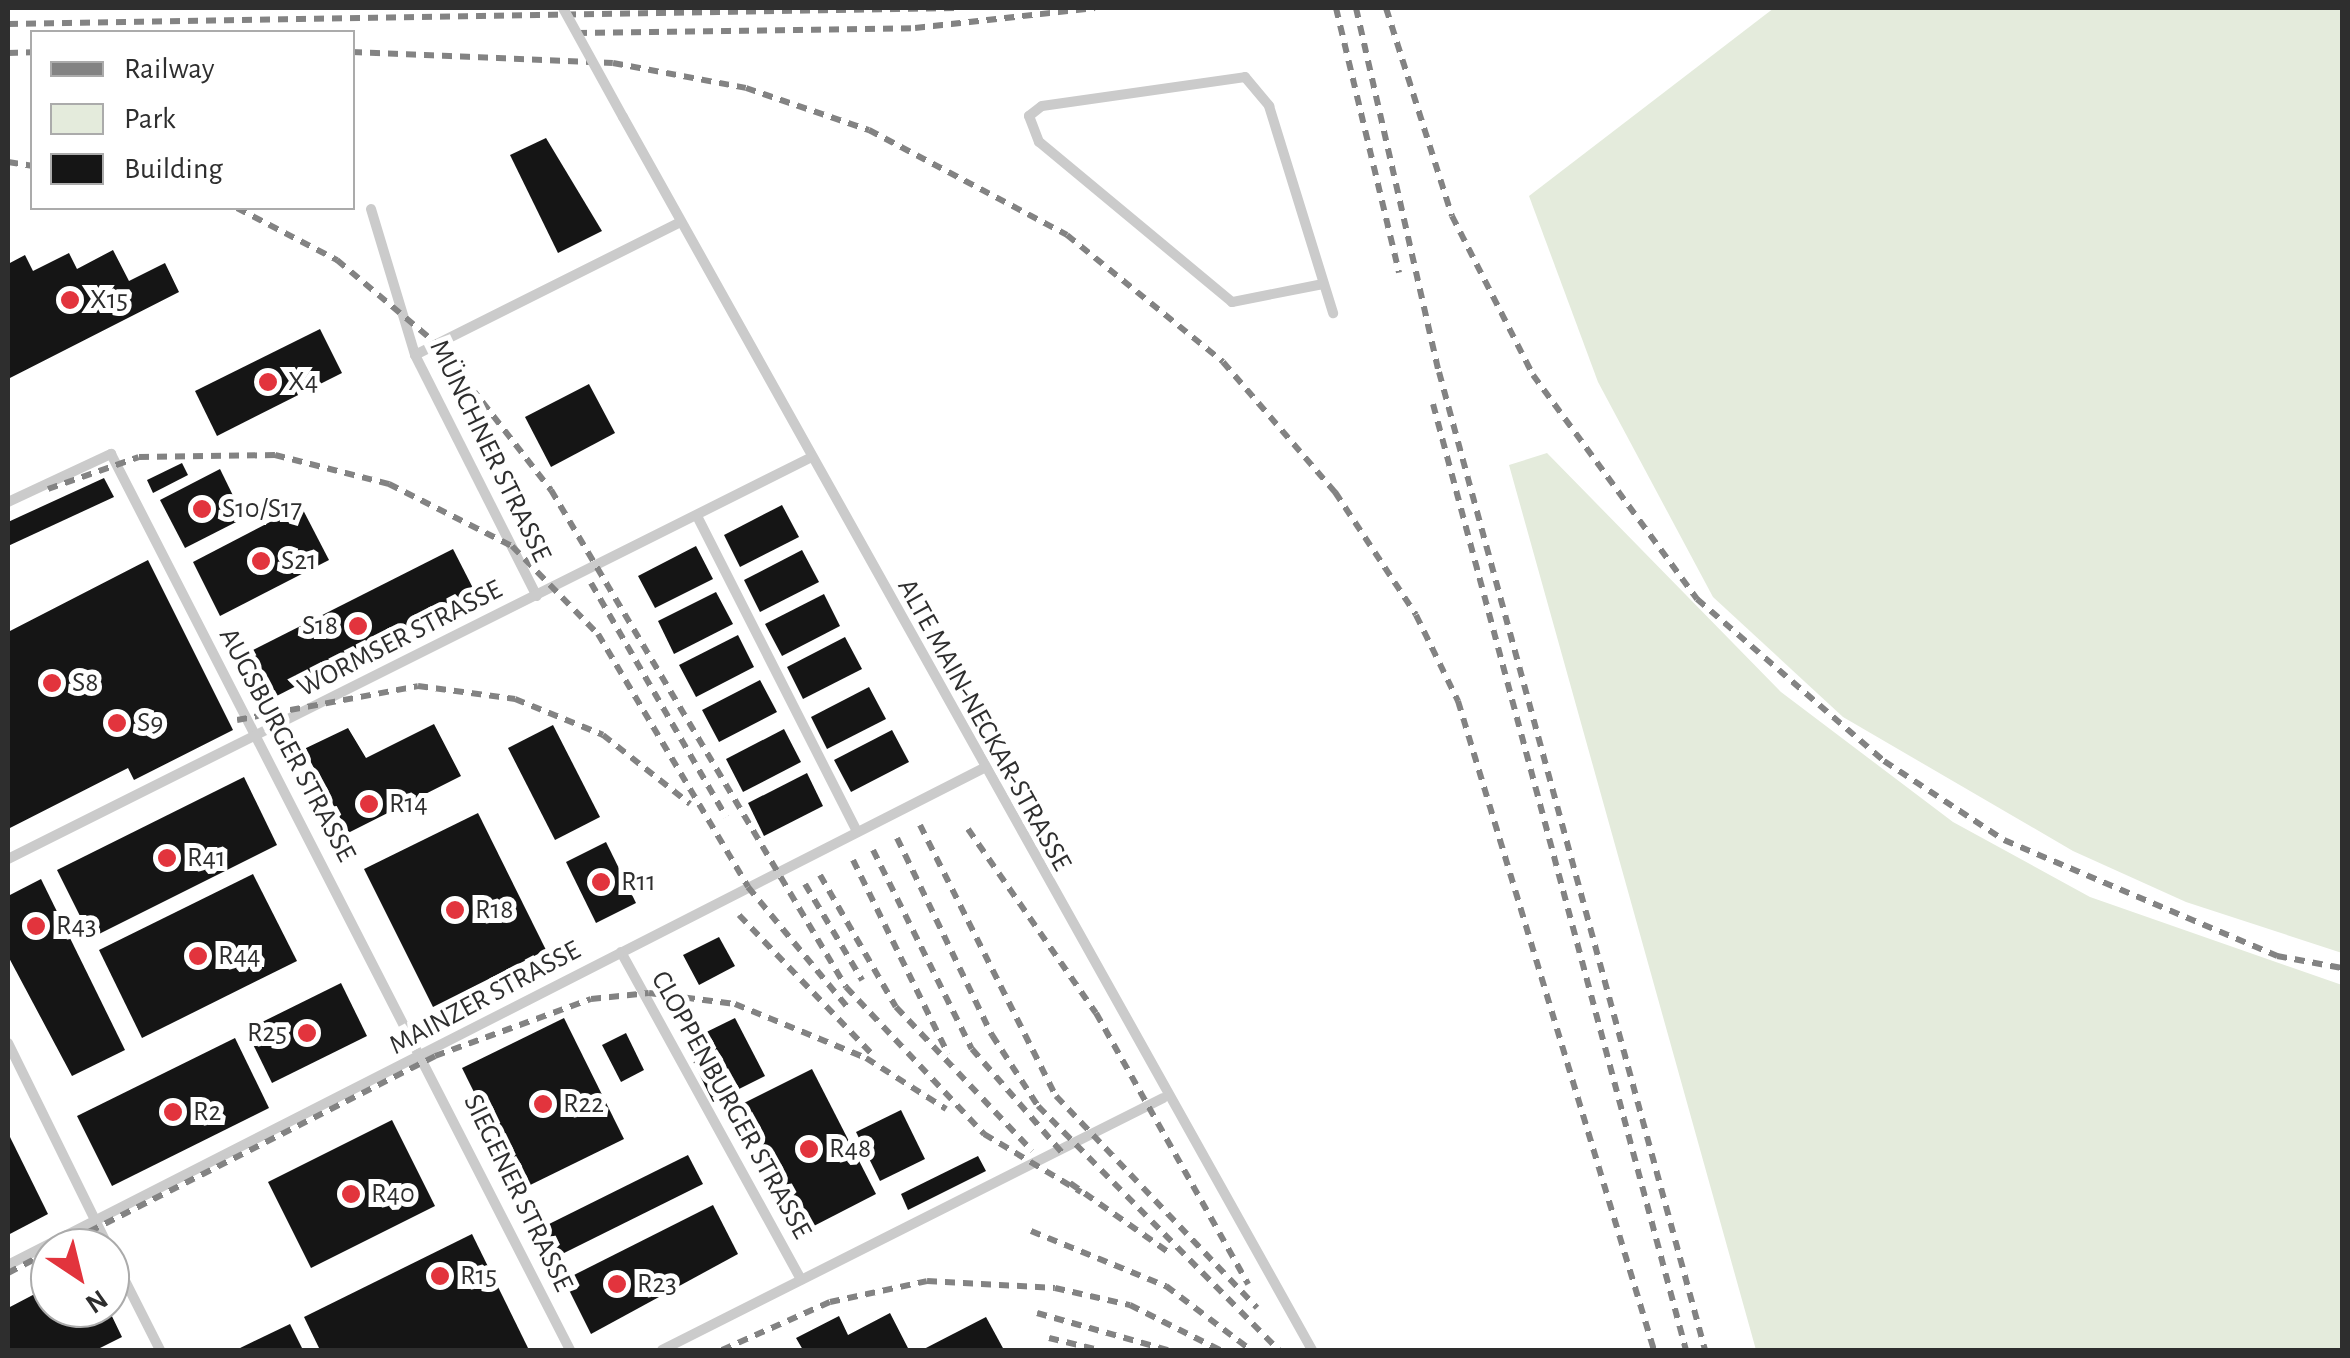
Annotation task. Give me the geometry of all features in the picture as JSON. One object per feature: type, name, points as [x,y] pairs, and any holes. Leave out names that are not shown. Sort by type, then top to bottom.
[{"type":"lane","name":"ALTE MAIN-NECKAR-STRASSE","points":[[562,8],[1163,1098],[1312,1350]]},
{"type":"lane","points":[[1323,284],[1232,302],[1030,127],[1042,106],[1245,77],[1269,106],[1334,314]]},
{"type":"lane","name":"MÜNCHNER STRASSE","points":[[371,209],[415,355],[537,596]]},
{"type":"lane","points":[[415,355],[682,222]]},
{"type":"lane","name":"AUGSBURGER STRASSE","points":[[8,502],[111,454],[425,1056]]},
{"type":"lane","name":"WORMSER STRASSE","points":[[8,859],[812,457]]},
{"type":"lane","points":[[698,516],[857,832]]},
{"type":"lane","name":"MAINZER STRASSE","points":[[8,1265],[982,769]]},
{"type":"lane","name":"CLOPPENBURGER STRASSE","points":[[620,952],[800,1280]]},
{"type":"lane","points":[[8,1043],[98,1228]]},
{"type":"lane","name":"SIEGENER STRASSE","points":[[425,1056],[570,1350]]},
{"type":"lane","points":[[662,1350],[1163,1098]]},
{"type":"lane","points":[[130,1291],[160,1350]]},
{"type":"green space","points":[[1774,8],[2342,8],[2342,953],[2186,902],[2073,851],[1843,717],[1713,597],[1598,382],[1529,196]]},
{"type":"green space","points":[[1547,453],[1781,692],[1953,822],[2090,897],[2342,985],[2342,1350],[1756,1350],[1509,465]]},
{"type":"building","points":[[546,138],[602,231],[558,253],[510,155]]},
{"type":"building","points":[[113,250],[129,281],[165,263],[179,292],[8,379],[8,264],[25,255],[33,271],[69,253],[77,269]]},
{"type":"building","name":"X4","points":[[320,329],[342,373],[217,436],[195,391]]},
{"type":"building","points":[[589,384],[615,433],[551,467],[525,417]]},
{"type":"building","points":[[182,463],[188,475],[153,493],[147,480]]},
{"type":"building","name":"S10/S17","points":[[220,469],[244,518],[185,548],[160,500]]},
{"type":"building","points":[[104,478],[114,497],[8,546],[8,522]]},
{"type":"building","points":[[782,505],[799,537],[740,567],[724,535]]},
{"type":"building","name":"S21","points":[[301,506],[329,560],[220,616],[193,562]]},
{"type":"building","points":[[696,546],[713,579],[655,608],[638,576]]},
{"type":"building","name":"S18","points":[[453,549],[476,594],[263,703],[239,657]]},
{"type":"building","points":[[802,550],[819,582],[760,612],[744,580]]},
{"type":"building","points":[[148,560],[233,730],[134,780],[128,768],[8,829],[8,632]]},
{"type":"building","points":[[716,592],[733,624],[674,654],[658,621]]},
{"type":"building","points":[[824,594],[840,626],[782,656],[765,624]]},
{"type":"building","points":[[738,635],[754,667],[696,697],[679,665]]},
{"type":"building","points":[[845,637],[862,669],[803,699],[787,667]]},
{"type":"building","points":[[760,680],[777,712],[719,742],[702,710]]},
{"type":"building","points":[[869,687],[886,719],[827,749],[811,717]]},
{"type":"building","name":"R14","points":[[434,724],[461,776],[348,833],[304,749],[348,728],[366,758]]},
{"type":"building","points":[[553,725],[600,817],[555,840],[508,748]]},
{"type":"building","points":[[784,729],[801,762],[743,792],[726,759]]},
{"type":"building","points":[[892,730],[909,762],[851,792],[834,760]]},
{"type":"building","points":[[807,773],[823,806],[764,836],[748,803]]},
{"type":"building","name":"R41","points":[[244,777],[277,845],[91,938],[57,870]]},
{"type":"building","name":"R18","points":[[478,813],[546,950],[433,1007],[364,869]]},
{"type":"building","name":"R11","points":[[606,842],[636,903],[596,923],[566,862]]},
{"type":"building","name":"R44","points":[[253,874],[297,961],[142,1038],[99,950]]},
{"type":"building","name":"R43","points":[[41,879],[125,1050],[72,1076],[8,956],[8,896]]},
{"type":"building","points":[[719,937],[735,966],[699,985],[683,955]]},
{"type":"building","name":"R25","points":[[341,983],[367,1036],[272,1083],[246,1030]]},
{"type":"building","name":"R22","points":[[564,1018],[624,1139],[522,1189],[462,1068]]},
{"type":"building","points":[[735,1018],[765,1076],[713,1102],[684,1043]]},
{"type":"building","points":[[626,1033],[644,1070],[621,1082],[602,1045]]},
{"type":"building","name":"R2","points":[[235,1038],[269,1108],[112,1186],[77,1116]]},
{"type":"building","name":"R48","points":[[812,1069],[876,1194],[806,1230],[742,1104]]},
{"type":"building","points":[[901,1110],[925,1159],[880,1181],[856,1132]]},
{"type":"building","name":"R40","points":[[392,1120],[435,1206],[311,1268],[268,1182]]},
{"type":"building","points":[[8,1133],[48,1214],[8,1235]]},
{"type":"building","points":[[688,1155],[703,1184],[556,1257],[541,1228]]},
{"type":"building","points":[[978,1156],[986,1171],[908,1210],[901,1194]]},
{"type":"building","points":[[713,1205],[738,1254],[591,1334],[564,1280]]},
{"type":"building","name":"R15","points":[[472,1234],[529,1350],[320,1350],[304,1317]]},
{"type":"building","points":[[30,1296],[30,1328],[118,1328],[122,1337],[96,1350],[8,1350],[8,1308]]},
{"type":"building","points":[[890,1313],[909,1350],[803,1350],[796,1338],[839,1316],[848,1335]]},
{"type":"building","points":[[986,1317],[1004,1350],[922,1350]]},
{"type":"building","points":[[290,1324],[303,1350],[236,1350]]},
{"type":"railway","points":[[8,24],[957,8]]},
{"type":"railway","points":[[577,33],[915,28],[1095,8]]},
{"type":"railway","points":[[1336,8],[1399,273]]},
{"type":"railway","points":[[1356,8],[1439,372],[1705,1350]]},
{"type":"railway","points":[[1386,8],[1452,216],[1533,375],[1697,599],[1884,761],[2004,840],[2277,956],[2342,968]]},
{"type":"railway","points":[[8,53],[30,52]]},
{"type":"railway","points":[[355,52],[613,63],[746,88],[869,130],[1067,235],[1223,362],[1335,492],[1416,615],[1458,701],[1654,1350]]},
{"type":"railway","points":[[8,162],[30,166]]},
{"type":"railway","points":[[241,210],[337,260],[438,345],[551,490],[846,987],[984,1134],[1081,1192]]},
{"type":"railway","points":[[1433,404],[1686,1350]]},
{"type":"railway","points":[[48,489],[139,457],[275,455],[389,484],[512,546],[598,634],[748,887],[848,1008]]},
{"type":"railway","points":[[591,583],[726,817]]},
{"type":"railway","points":[[237,720],[418,686],[515,699],[603,735],[690,804]]},
{"type":"railway","points":[[920,825],[1056,1096],[1257,1308]]},
{"type":"railway","points":[[968,829],[1096,1013],[1248,1284]]},
{"type":"railway","points":[[897,838],[992,1035],[1038,1106],[1279,1350]]},
{"type":"railway","points":[[873,850],[972,1049],[1064,1155]]},
{"type":"railway","points":[[853,860],[948,1054]]},
{"type":"railway","points":[[820,875],[896,1007],[1032,1151]]},
{"type":"railway","points":[[805,884],[862,980]]},
{"type":"railway","points":[[739,915],[871,1053]]},
{"type":"railway","points":[[96,1228],[435,1056],[591,999],[649,993],[735,1004],[866,1058],[946,1109]]},
{"type":"railway","points":[[1070,1183],[1168,1252]]},
{"type":"railway","points":[[1031,1231],[1166,1286],[1251,1350]]},
{"type":"railway","points":[[8,1273],[30,1261]]},
{"type":"railway","points":[[722,1350],[830,1302],[927,1281],[1055,1288],[1130,1305],[1220,1350]]},
{"type":"railway","points":[[1037,1313],[1168,1350]]},
{"type":"railway","points":[[1049,1338],[1099,1350]]},
{"type":"place","name":"X15","points":[[70,300]]},
{"type":"place","name":"X4","points":[[268,382]]},
{"type":"place","name":"S10/S17","points":[[202,509]]},
{"type":"place","name":"S21","points":[[261,561]]},
{"type":"place","name":"S18","points":[[358,626]]},
{"type":"place","name":"S8","points":[[52,683]]},
{"type":"place","name":"S9","points":[[117,723]]},
{"type":"place","name":"R14","points":[[369,804]]},
{"type":"place","name":"R41","points":[[167,858]]},
{"type":"place","name":"R11","points":[[601,882]]},
{"type":"place","name":"R18","points":[[455,910]]},
{"type":"place","name":"R43","points":[[36,926]]},
{"type":"place","name":"R44","points":[[198,956]]},
{"type":"place","name":"R25","points":[[307,1033]]},
{"type":"place","name":"R22","points":[[543,1104]]},
{"type":"place","name":"R2","points":[[173,1112]]},
{"type":"place","name":"R48","points":[[809,1149]]},
{"type":"place","name":"R40","points":[[351,1194]]},
{"type":"place","name":"R15","points":[[440,1276]]},
{"type":"place","name":"R23","points":[[617,1284]]}]
